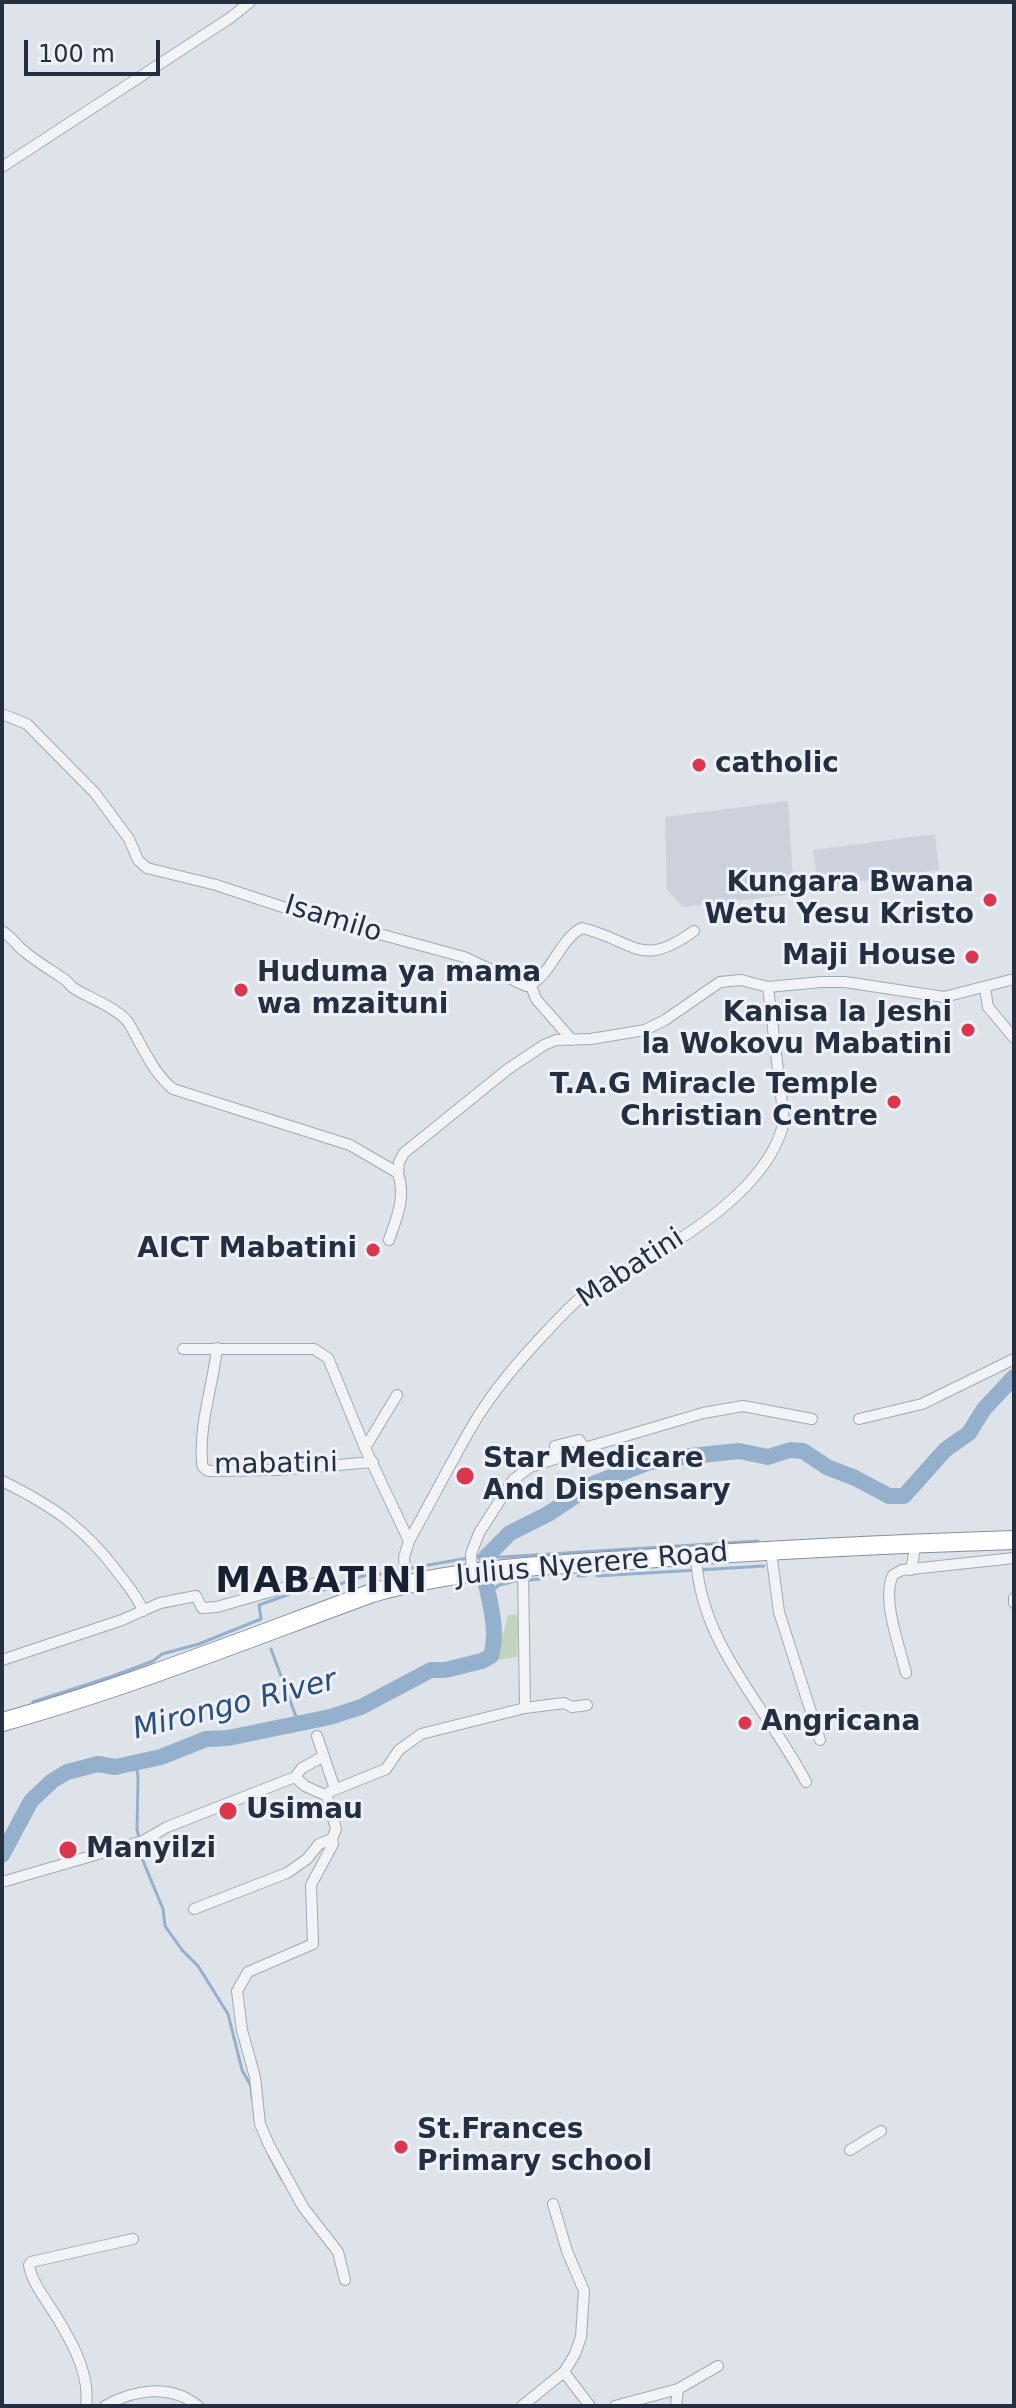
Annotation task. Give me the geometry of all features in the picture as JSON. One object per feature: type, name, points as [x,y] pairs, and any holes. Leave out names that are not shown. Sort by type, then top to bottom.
[{"type":"highway","name":"Julius Nyerere Road","points":[[2,1722],[168,1670],[372,1593],[471,1563],[523,1567],[697,1565],[771,1552],[1014,1540]]},
{"type":"street","points":[[2,167],[250,2]]},
{"type":"street","name":"Isamilo","points":[[2,714],[27,724],[95,793],[129,839],[138,860],[147,868],[451,953],[492,969],[519,984],[531,986]]},
{"type":"street","points":[[572,1040],[536,999],[531,986],[571,935],[582,928],[656,952],[672,947],[694,931]]},
{"type":"street","points":[[2,931],[15,939],[23,951],[65,979],[73,988],[98,999],[127,1021],[156,1072],[173,1089],[350,1145],[398,1173]]},
{"type":"street","points":[[389,1240],[402,1198],[398,1173],[404,1153],[508,1069],[544,1045],[556,1040],[645,1030],[720,982],[741,980],[768,987],[845,982],[944,997],[1014,979]]},
{"type":"street","name":"Mabatini","points":[[406,1584],[404,1557],[409,1541],[478,1417],[502,1383],[550,1327],[583,1296],[707,1220],[758,1174],[770,1157],[781,1137],[784,1120],[768,987]]},
{"type":"street","points":[[985,988],[988,1007],[1014,1038]]},
{"type":"street","name":"mabatini","points":[[217,1348],[201,1463],[204,1469],[279,1470],[373,1462]]},
{"type":"street","points":[[183,1349],[314,1349],[323,1353],[333,1368],[365,1448],[409,1541]]},
{"type":"street","points":[[859,1419],[922,1404],[1014,1359]]},
{"type":"street","points":[[365,1448],[397,1395]]},
{"type":"street","points":[[471,1563],[479,1533],[513,1480],[530,1467],[558,1458],[555,1446],[579,1440],[588,1447],[703,1413],[743,1406],[812,1419]]},
{"type":"street","points":[[2,1481],[40,1499],[75,1524],[101,1549],[139,1600],[143,1611]]},
{"type":"street","points":[[911,1570],[916,1543]]},
{"type":"street","points":[[771,1552],[779,1612],[820,1740]]},
{"type":"street","points":[[906,1673],[888,1589],[893,1575],[902,1570],[1014,1558]]},
{"type":"street","points":[[697,1565],[710,1624],[741,1680],[778,1732],[806,1782]]},
{"type":"street","points":[[523,1567],[525,1708]]},
{"type":"street","points":[[2,1660],[122,1620],[160,1603],[196,1596],[202,1608],[217,1607],[297,1584],[307,1586],[319,1582]]},
{"type":"street","points":[[295,1777],[305,1786],[331,1793],[386,1769],[399,1750],[421,1734],[525,1708],[564,1703],[572,1707],[587,1705]]},
{"type":"street","points":[[317,1736],[324,1756],[335,1823],[333,1844],[311,1885],[313,1944],[248,1972],[237,1991],[242,2030],[255,2077],[260,2124],[303,2207],[338,2252],[345,2280]]},
{"type":"street","points":[[2,1882],[143,1841],[167,1827],[295,1777],[302,1768],[324,1756]]},
{"type":"street","points":[[194,1909],[280,1877],[307,1859],[319,1844],[332,1839]]},
{"type":"street","points":[[850,2150],[881,2131]]},
{"type":"street","points":[[522,2406],[564,2372],[579,2347],[585,2296],[553,2204]]},
{"type":"street","points":[[86,2406],[87,2392],[74,2348],[29,2270],[29,2264],[133,2239]]},
{"type":"street","points":[[615,2406],[678,2389],[718,2366]]},
{"type":"street","points":[[564,2372],[590,2406]]},
{"type":"street","points":[[676,2406],[678,2389]]},
{"type":"street","points":[[105,2406],[130,2393],[147,2390],[184,2398],[198,2406]]},
{"type":"shaded area","points":[[788,801],[794,894],[682,907],[667,889],[665,817]]},
{"type":"shaded area","points":[[935,834],[939,870],[818,887],[813,850]]},
{"type":"green space","points":[[519,1614],[517,1657],[496,1660],[508,1615]]},
{"type":"waterway","name":"Mirongo River","points":[[486,1557],[510,1533],[548,1514],[593,1484],[647,1463],[672,1458],[739,1451],[768,1457],[790,1450],[803,1451],[827,1467],[889,1496],[904,1496],[945,1450],[969,1433],[984,1409],[1014,1377]]},
{"type":"waterway","points":[[490,1552],[502,1557],[758,1541]]},
{"type":"waterway","points":[[411,1568],[486,1555]]},
{"type":"waterway","points":[[597,1576],[764,1566]]},
{"type":"waterway","points":[[317,1588],[323,1590],[363,1576],[399,1572]]},
{"type":"waterway","points":[[578,1576],[586,1576]]},
{"type":"waterway","points":[[530,1580],[540,1579]]},
{"type":"waterway","points":[[488,1594],[499,1585],[520,1580]]},
{"type":"waterway","name":"Mirongo River","points":[[2,1855],[31,1801],[52,1781],[67,1772],[98,1764],[115,1767],[161,1757],[206,1739],[228,1738],[330,1717],[361,1707],[431,1670],[445,1670],[491,1656],[494,1629],[486,1584]]},
{"type":"waterway","points":[[261,1619],[259,1605],[306,1588]]},
{"type":"waterway","points":[[33,1702],[113,1676],[153,1661],[162,1654],[199,1644],[261,1619]]},
{"type":"waterway","points":[[271,1649],[298,1722]]},
{"type":"waterway","points":[[136,1761],[139,1837]]},
{"type":"waterway","points":[[142,1847],[141,1856],[163,1909],[165,1926],[198,1966],[228,2014],[252,2098]]},
{"type":"waterway","points":[[269,2155],[282,2179]]},
{"type":"place","name":"catholic","points":[[699,765]]},
{"type":"place","name":"Kungara Bwana Wetu Yesu Kristo","points":[[990,900]]},
{"type":"place","name":"Maji House","points":[[972,957]]},
{"type":"place","name":"Huduma ya mama wa mzaituni","points":[[241,990]]},
{"type":"place","name":"Kanisa la Jeshi la Wokovu Mabatini","points":[[968,1030]]},
{"type":"place","name":"T.A.G Miracle Temple Christian Centre","points":[[894,1102]]},
{"type":"place","name":"AICT Mabatini","points":[[373,1250]]},
{"type":"place","name":"Star Medicare And Dispensary","points":[[465,1476]]},
{"type":"place","name":"Angricana","points":[[745,1723]]},
{"type":"place","name":"Usimau","points":[[228,1811]]},
{"type":"place","name":"Manyilzi","points":[[68,1850]]},
{"type":"place","name":"St.Frances Primary school","points":[[401,2147]]},
{"type":"district","name":"MABATINI","points":[[322,1583]]}]
